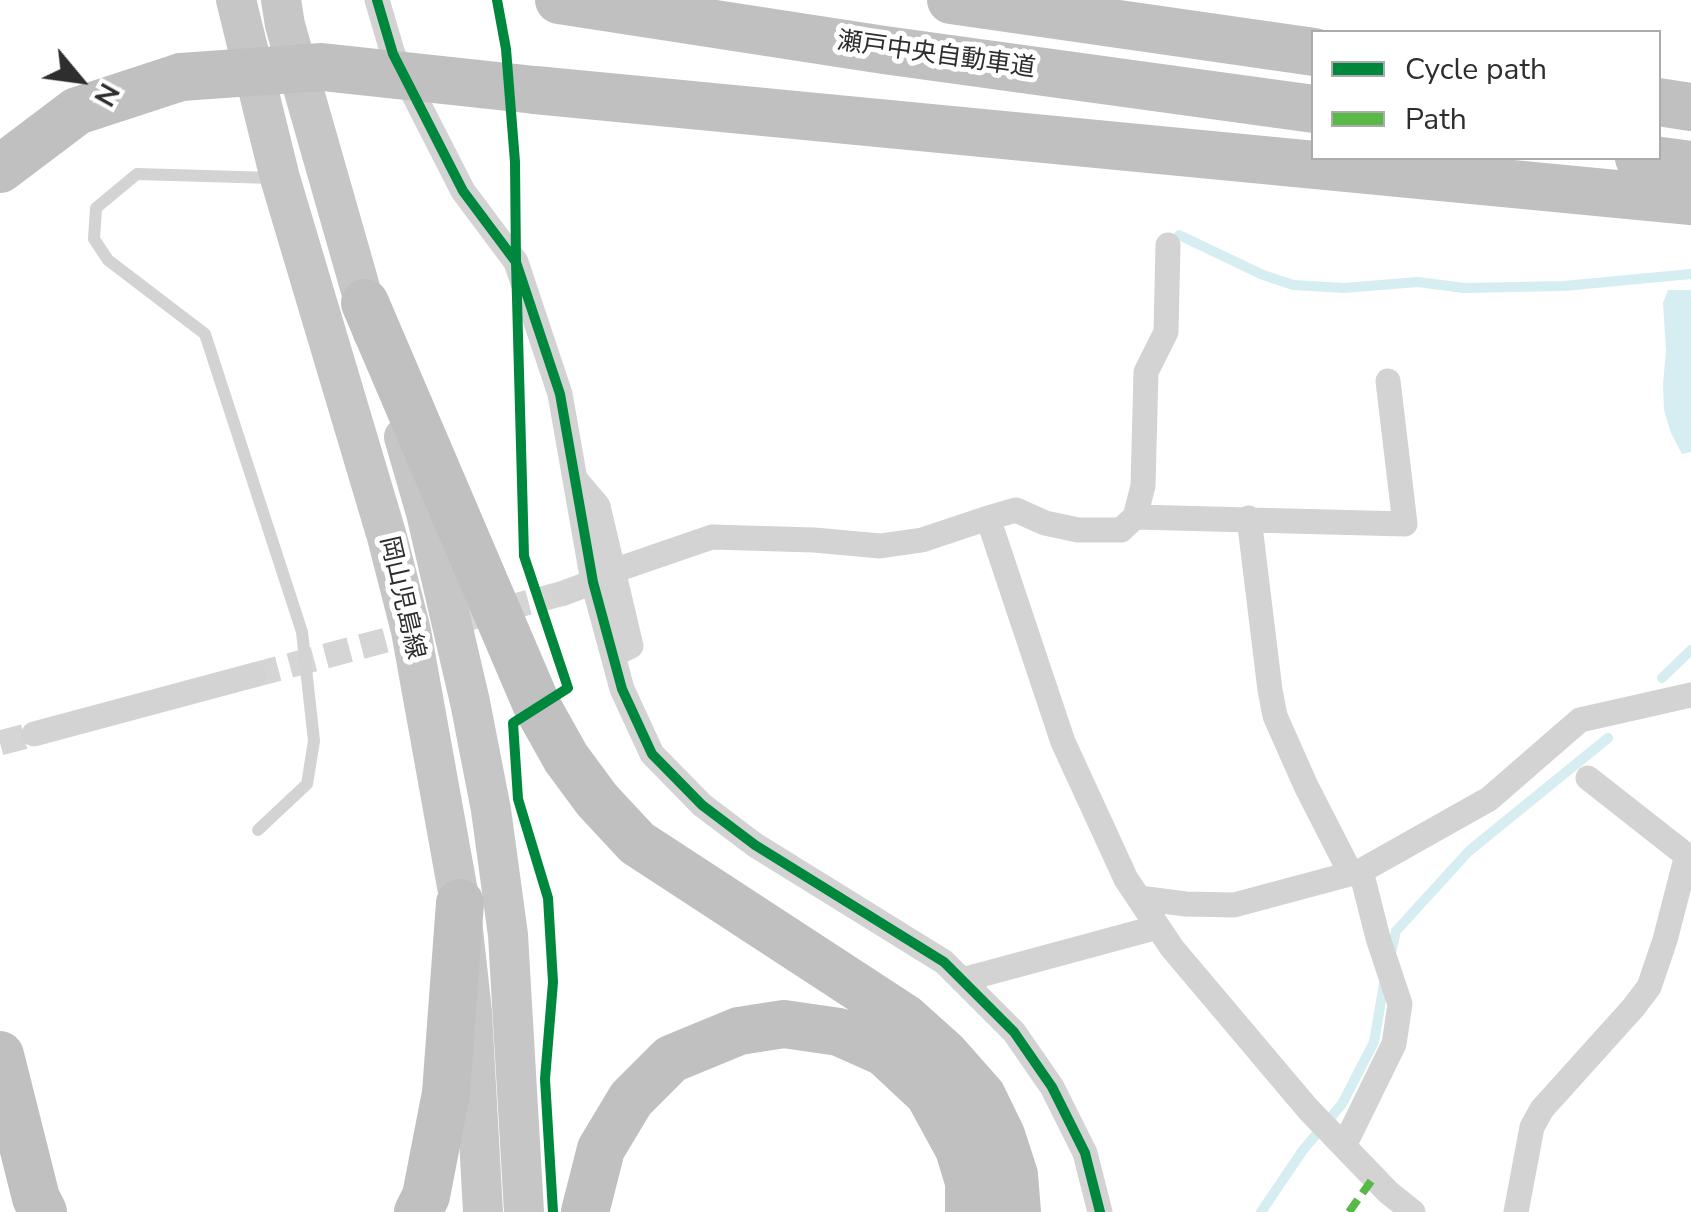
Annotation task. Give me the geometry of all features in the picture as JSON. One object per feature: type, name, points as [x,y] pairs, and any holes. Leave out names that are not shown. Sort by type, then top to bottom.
[{"type":"highway","name":"瀬戸中央自動車道","points":[[559,0],[884,50],[1311,109]]},
{"type":"highway","points":[[952,0],[1311,52]]},
{"type":"highway","points":[[0,169],[77,111],[181,77],[322,67],[1691,201]]},
{"type":"highway","points":[[1661,102],[1691,106]]},
{"type":"highway","points":[[1655,160],[1691,165]]},
{"type":"highway","points":[[364,303],[538,708],[596,800],[637,842],[905,1018],[944,1053],[982,1096],[1001,1135],[1014,1175],[1017,1212]]},
{"type":"highway","points":[[418,1212],[426,1196],[446,1094],[460,904]]},
{"type":"highway","points":[[585,1212],[601,1150],[631,1099],[671,1059],[739,1030],[784,1024],[839,1032],[884,1052],[929,1094],[958,1149],[969,1182],[969,1212]]},
{"type":"highway","points":[[0,1055],[42,1212]]},
{"type":"main road","name":"岡山児島線","points":[[236,0],[280,178],[387,537],[411,631],[460,904],[472,1012],[483,1212]]},
{"type":"main road","name":"岡山児島線","points":[[281,0],[426,513],[470,702],[491,810],[508,935],[524,1212]]},
{"type":"street","points":[[377,0],[392,54],[462,191],[516,262],[560,394],[576,480],[603,576],[613,655],[622,689],[652,754],[702,805],[755,845],[944,962],[1014,1032],[1052,1086],[1085,1153],[1100,1212]]},
{"type":"street","points":[[564,592],[712,538],[880,546],[922,540],[1016,510],[1078,530],[1121,530],[1135,516],[1143,486],[1146,372],[1166,332],[1168,245]]},
{"type":"street","points":[[1135,516],[1404,524],[1388,381]]},
{"type":"street","points":[[988,518],[1063,742],[1126,879],[1172,948],[1308,1109],[1388,1192],[1414,1212]]},
{"type":"street","points":[[1248,518],[1276,716],[1306,786],[1356,873],[1400,1004],[1394,1044],[1341,1143]]},
{"type":"street","points":[[34,734],[254,674]]},
{"type":"street","points":[[1139,898],[1186,904],[1234,904],[1356,873],[1489,799],[1580,720],[1691,695]]},
{"type":"street","points":[[1516,1212],[1532,1127],[1542,1109],[1649,987],[1689,857],[1588,778]]},
{"type":"street","points":[[962,980],[1158,927]]},
{"type":"lane","points":[[258,830],[307,784],[314,741],[302,632],[205,334],[108,260],[94,239],[96,208],[137,174],[280,178]]},
{"type":"water","points":[[1668,290],[1691,290],[1691,452],[1682,454],[1664,410],[1663,303]]},
{"type":"waterway","points":[[1179,235],[1293,285],[1344,288],[1418,282],[1464,288],[1564,286],[1691,274]]},
{"type":"waterway","points":[[1662,678],[1691,650]]},
{"type":"waterway","points":[[1390,957],[1396,931],[1469,851],[1608,738]]},
{"type":"waterway","points":[[1261,1212],[1303,1150],[1342,1104],[1374,1042],[1385,978]]},
{"type":"tunnel","points":[[254,675],[564,593]]},
{"type":"tunnel","points":[[0,743],[34,734]]},
{"type":"marked path","points":[[1349,1212],[1374,1177]]},
{"type":"cycle path","points":[[377,0],[393,54],[463,191],[516,262],[560,394],[593,582],[622,689],[652,754],[702,805],[755,845],[944,962],[1014,1032],[1052,1087],[1085,1153],[1100,1212]]},
{"type":"cycle path","points":[[497,0],[506,49],[515,162],[524,556],[568,688],[513,723],[518,799],[548,898],[553,982],[545,1079],[553,1212]]}]
